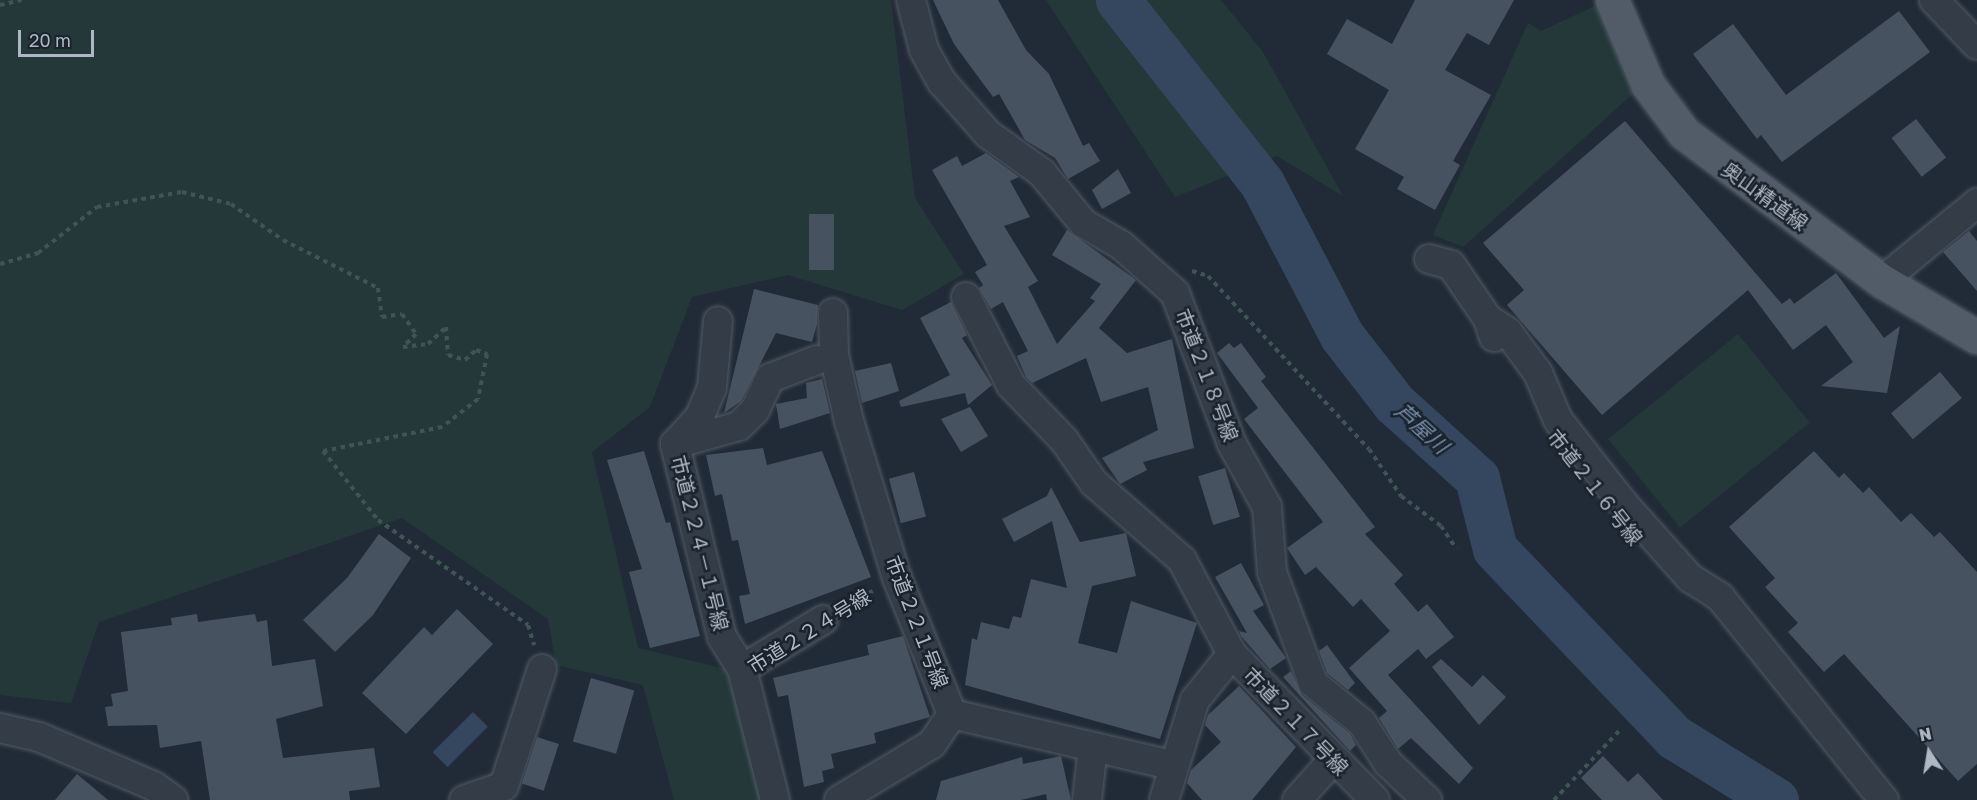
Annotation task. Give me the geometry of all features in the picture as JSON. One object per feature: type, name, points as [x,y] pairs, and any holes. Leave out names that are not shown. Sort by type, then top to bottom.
[{"type":"main road","name":"奥山精道線","points":[[1612,0],[1648,85],[1684,133],[1882,280],[1977,337]]},
{"type":"street","name":"市道２１８号線","points":[[911,0],[924,50],[942,82],[988,134],[1042,173],[1083,223],[1143,265],[1175,293],[1232,444],[1267,507],[1272,572],[1313,683],[1362,723],[1388,763],[1427,800]]},
{"type":"street","points":[[1934,0],[1977,45]]},
{"type":"street","points":[[1882,280],[1977,203]]},
{"type":"street","name":"市道２１６号線","points":[[1429,258],[1451,265],[1488,319],[1520,349],[1558,420],[1623,503],[1690,578],[1720,597],[1884,800]]},
{"type":"street","points":[[966,297],[1011,385],[1064,440],[1094,483],[1182,560],[1232,654]]},
{"type":"street","name":"市道２２１号線","points":[[833,312],[834,355],[849,421],[897,578],[952,714],[1171,765]]},
{"type":"street","points":[[674,436],[700,416],[712,388],[718,321]]},
{"type":"street","name":"市道２２４－１号線","points":[[742,669],[722,637],[674,436],[739,426],[755,410],[770,378],[817,360]]},
{"type":"street","name":"市道２２４号線","points":[[776,800],[742,669],[823,620]]},
{"type":"street","name":"市道２１７号線","points":[[1164,800],[1171,765],[1195,700],[1232,654],[1332,761],[1376,800]]},
{"type":"street","points":[[464,800],[504,786],[542,669]]},
{"type":"street","points":[[839,800],[932,744],[952,714]]},
{"type":"street","points":[[0,728],[49,741],[154,786],[172,800]]},
{"type":"street","points":[[1087,800],[1093,747]]},
{"type":"street","points":[[1297,800],[1332,761]]},
{"type":"path","points":[[0,5],[22,0]]},
{"type":"path","points":[[0,264],[38,253],[97,207],[182,192],[231,204],[283,240],[378,288],[382,317],[402,314],[416,334],[403,347],[428,345],[446,327],[448,356],[465,360],[476,350],[487,354],[478,399],[442,427],[323,451],[378,520],[528,624],[542,669]]},
{"type":"path","points":[[1143,265],[1161,260],[1208,276],[1369,449],[1401,496],[1441,526],[1456,548]]},
{"type":"path","name":"市道２２４号線","points":[[823,620],[897,578]]},
{"type":"path","points":[[1554,800],[1620,730]]},
{"type":"green space","points":[[0,0],[891,0],[915,198],[964,274],[902,310],[788,275],[692,297],[650,407],[592,452],[638,648],[726,669],[764,800],[674,800],[643,685],[556,665],[548,619],[402,518],[99,622],[71,703],[0,695]]},
{"type":"green space","points":[[1046,0],[1221,0],[1263,52],[1343,196],[1277,156],[1175,197]]},
{"type":"green space","points":[[1595,6],[1635,92],[1463,247],[1433,235],[1528,23],[1541,31]]},
{"type":"green space","points":[[1738,334],[1810,423],[1680,528],[1608,439]]},
{"type":"water","points":[[473,712],[488,727],[448,767],[433,752]]},
{"type":"building","points":[[933,0],[998,0],[1026,50],[1049,74],[1083,146],[1089,143],[1100,161],[1068,179],[1055,158],[1025,140],[999,94],[993,97],[954,44]]},
{"type":"building","points":[[1415,0],[1514,0],[1489,45],[1467,33],[1445,70],[1491,95],[1453,161],[1460,165],[1435,210],[1397,189],[1404,177],[1355,149],[1389,90],[1327,54],[1347,19],[1392,44]]},
{"type":"building","points":[[1899,11],[1930,52],[1782,162],[1761,135],[1757,139],[1693,54],[1733,24],[1786,95]]},
{"type":"building","points":[[1916,119],[1946,158],[1922,177],[1892,138]]},
{"type":"building","points":[[1625,121],[1782,304],[1790,298],[1794,304],[1836,273],[1884,338],[1900,326],[1887,393],[1821,386],[1853,362],[1826,325],[1793,350],[1748,290],[1602,415],[1507,305],[1524,290],[1483,243]]},
{"type":"building","points":[[986,153],[1019,177],[1010,181],[1030,217],[1004,226],[1038,281],[1028,287],[1057,344],[1095,301],[1090,298],[1101,284],[1052,255],[1067,230],[1136,280],[1099,328],[1127,353],[1172,339],[1194,448],[1143,462],[1147,470],[1120,484],[1102,458],[1158,430],[1148,387],[1101,402],[1086,358],[1032,383],[1026,377],[1017,356],[1028,351],[1003,302],[991,309],[979,288],[983,285],[975,272],[987,265],[932,170],[957,156],[962,166]]},
{"type":"building","points":[[1118,169],[1131,193],[1102,209],[1092,190]]},
{"type":"building","points":[[809,214],[834,214],[834,270],[809,270]]},
{"type":"building","points":[[1969,231],[1977,241],[1977,291],[1943,252]]},
{"type":"building","points":[[754,289],[818,305],[817,324],[812,342],[776,333],[741,401],[724,413]]},
{"type":"building","points":[[951,302],[967,335],[962,338],[992,385],[968,405],[965,393],[901,407],[899,401],[950,375],[920,318]]},
{"type":"building","points":[[1229,343],[1234,348],[1241,343],[1266,377],[1261,381],[1375,527],[1365,534],[1403,575],[1394,584],[1418,612],[1427,604],[1454,637],[1426,659],[1418,649],[1388,675],[1473,768],[1459,784],[1411,738],[1398,749],[1379,718],[1387,711],[1349,668],[1390,631],[1361,599],[1353,607],[1316,567],[1305,575],[1287,548],[1323,522],[1244,419],[1258,408],[1217,353]]},
{"type":"building","points":[[891,363],[899,391],[862,403],[855,371]]},
{"type":"building","points":[[1940,372],[1962,398],[1913,439],[1891,413]]},
{"type":"building","points":[[822,379],[830,413],[780,429],[776,404],[807,398],[806,383]]},
{"type":"building","points":[[970,407],[988,436],[961,452],[941,419]]},
{"type":"building","points":[[763,448],[767,465],[822,451],[871,577],[745,624],[739,596],[750,594],[738,540],[732,541],[722,494],[715,496],[706,455]]},
{"type":"building","points":[[644,451],[666,523],[670,522],[700,636],[650,648],[629,572],[642,569],[607,460]]},
{"type":"building","points":[[1814,451],[1839,478],[1844,473],[1863,493],[1869,487],[1901,522],[1911,513],[1934,537],[1940,532],[1977,572],[1977,764],[1958,781],[1844,654],[1824,672],[1788,632],[1798,623],[1765,587],[1775,578],[1729,527]]},
{"type":"building","points":[[1225,468],[1240,517],[1213,525],[1198,476]]},
{"type":"building","points":[[914,472],[926,516],[901,523],[889,479]]},
{"type":"building","points":[[1051,487],[1080,542],[1126,533],[1136,576],[1092,586],[1078,643],[1117,653],[1131,601],[1197,623],[1160,739],[965,685],[972,638],[977,640],[981,622],[1009,629],[1013,616],[1021,618],[1031,579],[1067,588],[1052,521],[1014,542],[1002,519],[1047,496]]},
{"type":"building","points":[[379,534],[411,558],[373,615],[335,652],[303,620],[347,578]]},
{"type":"building","points":[[1241,563],[1264,605],[1253,611],[1286,658],[1270,669],[1241,636],[1239,631],[1247,633],[1215,577]]},
{"type":"building","points":[[457,609],[493,644],[406,734],[362,693],[424,627],[432,635]]},
{"type":"building","points":[[197,614],[198,622],[255,614],[257,622],[267,620],[272,666],[315,659],[323,706],[276,719],[283,758],[374,748],[380,787],[349,791],[350,800],[210,800],[201,741],[160,748],[157,725],[108,726],[105,707],[113,706],[111,694],[128,691],[121,632],[172,625],[171,618]]},
{"type":"building","points":[[903,636],[930,717],[874,733],[876,743],[831,754],[834,768],[822,771],[824,782],[804,787],[788,695],[778,697],[773,678],[869,655],[867,645]]},
{"type":"building","points":[[1327,645],[1355,683],[1348,690],[1327,673],[1319,651]]},
{"type":"building","points":[[1441,659],[1472,687],[1483,675],[1506,697],[1479,725],[1432,667]]},
{"type":"building","points":[[1291,671],[1302,695],[1350,734],[1356,745],[1350,751],[1283,677]]},
{"type":"building","points":[[591,678],[634,690],[616,754],[573,741]]},
{"type":"building","points":[[1239,686],[1296,747],[1252,800],[1202,800],[1187,783],[1191,770],[1221,742],[1205,725],[1208,715]]},
{"type":"building","points":[[537,737],[559,744],[544,791],[522,784]]},
{"type":"building","points":[[1061,756],[1071,800],[1047,800],[1046,794],[1021,800],[936,800],[941,781],[1022,757],[1023,764]]},
{"type":"building","points":[[1603,756],[1628,782],[1638,773],[1663,800],[1602,800],[1581,778]]},
{"type":"building","points":[[77,774],[108,800],[55,800]]},
{"type":"waterway","name":"芦屋川","points":[[1118,0],[1262,183],[1342,336],[1394,403],[1477,478],[1495,549],[1674,737],[1776,800]]}]
